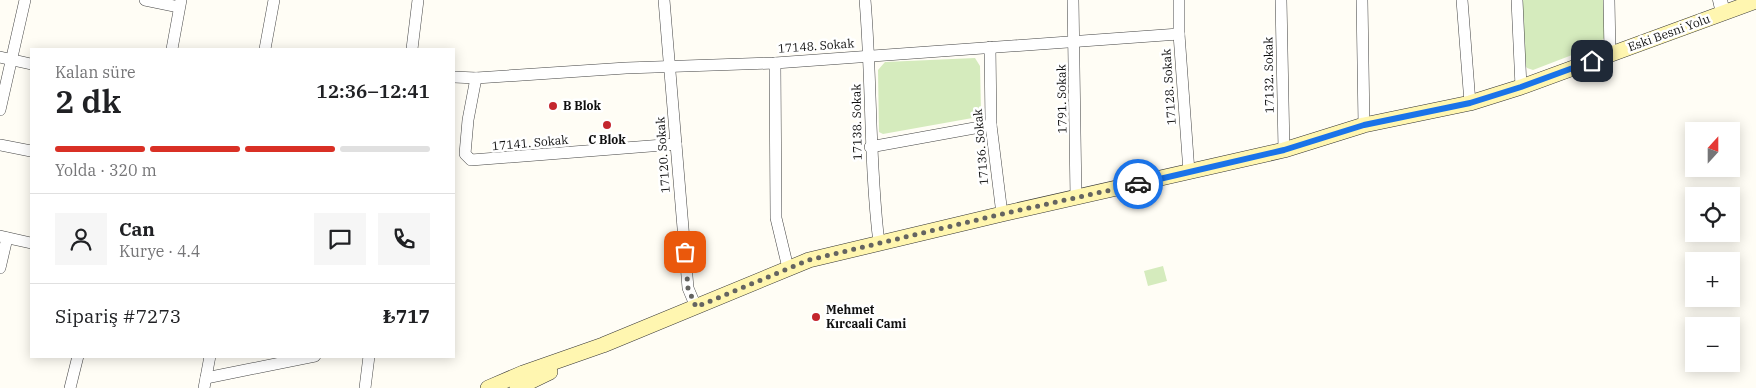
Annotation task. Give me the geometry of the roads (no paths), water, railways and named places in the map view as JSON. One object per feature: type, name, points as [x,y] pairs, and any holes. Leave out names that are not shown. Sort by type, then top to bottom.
[{"type":"main road","name":"Eski Besni Yolu","points":[[488,388],[523,373],[603,345],[788,268],[879,243],[1284,150],[1364,125],[1470,103],[1521,87],[1610,54],[1721,6],[1756,1]]},
{"type":"main road","name":"Eski Besni Yolu","points":[[517,388],[603,345]]},
{"type":"street","points":[[0,110],[6,59],[25,0]]},
{"type":"street","points":[[145,0],[180,4],[172,48]]},
{"type":"street","points":[[265,48],[274,0]]},
{"type":"street","points":[[412,48],[418,0]]},
{"type":"street","name":"17120. Sokak","points":[[664,0],[688,288],[696,307]]},
{"type":"street","name":"17138. Sokak","points":[[865,0],[870,56],[870,146],[879,243]]},
{"type":"street","name":"1791. Sokak","points":[[1073,0],[1076,198]]},
{"type":"street","name":"17128. Sokak","points":[[1179,0],[1179,34],[1189,172]]},
{"type":"street","name":"17132. Sokak","points":[[1280,0],[1284,150]]},
{"type":"street","points":[[1362,0],[1364,125]]},
{"type":"street","points":[[1462,0],[1470,103]]},
{"type":"street","points":[[1517,0],[1521,87]]},
{"type":"street","points":[[1609,0],[1610,54]]},
{"type":"street","name":"17148. Sokak","points":[[455,77],[476,78],[671,66],[775,63],[1179,34]]},
{"type":"street","name":"17136. Sokak","points":[[990,47],[990,125],[1002,214]]},
{"type":"street","points":[[6,59],[30,64]]},
{"type":"street","points":[[775,63],[776,218],[788,268]]},
{"type":"street","name":"17141. Sokak","points":[[476,78],[468,120],[465,154],[471,160],[676,144]]},
{"type":"street","points":[[870,146],[990,125]]},
{"type":"street","points":[[0,144],[30,151]]},
{"type":"street","points":[[0,268],[4,237],[30,243]]},
{"type":"street","points":[[70,388],[78,358]]},
{"type":"street","points":[[210,358],[205,383],[307,358]]},
{"type":"street","points":[[365,388],[368,358]]},
{"type":"place","name":"B Blok","points":[[553,106]]},
{"type":"place","name":"C Blok","points":[[607,125]]},
{"type":"place","name":"Mehmet Kırcaali Cami","points":[[816,317]]}]
